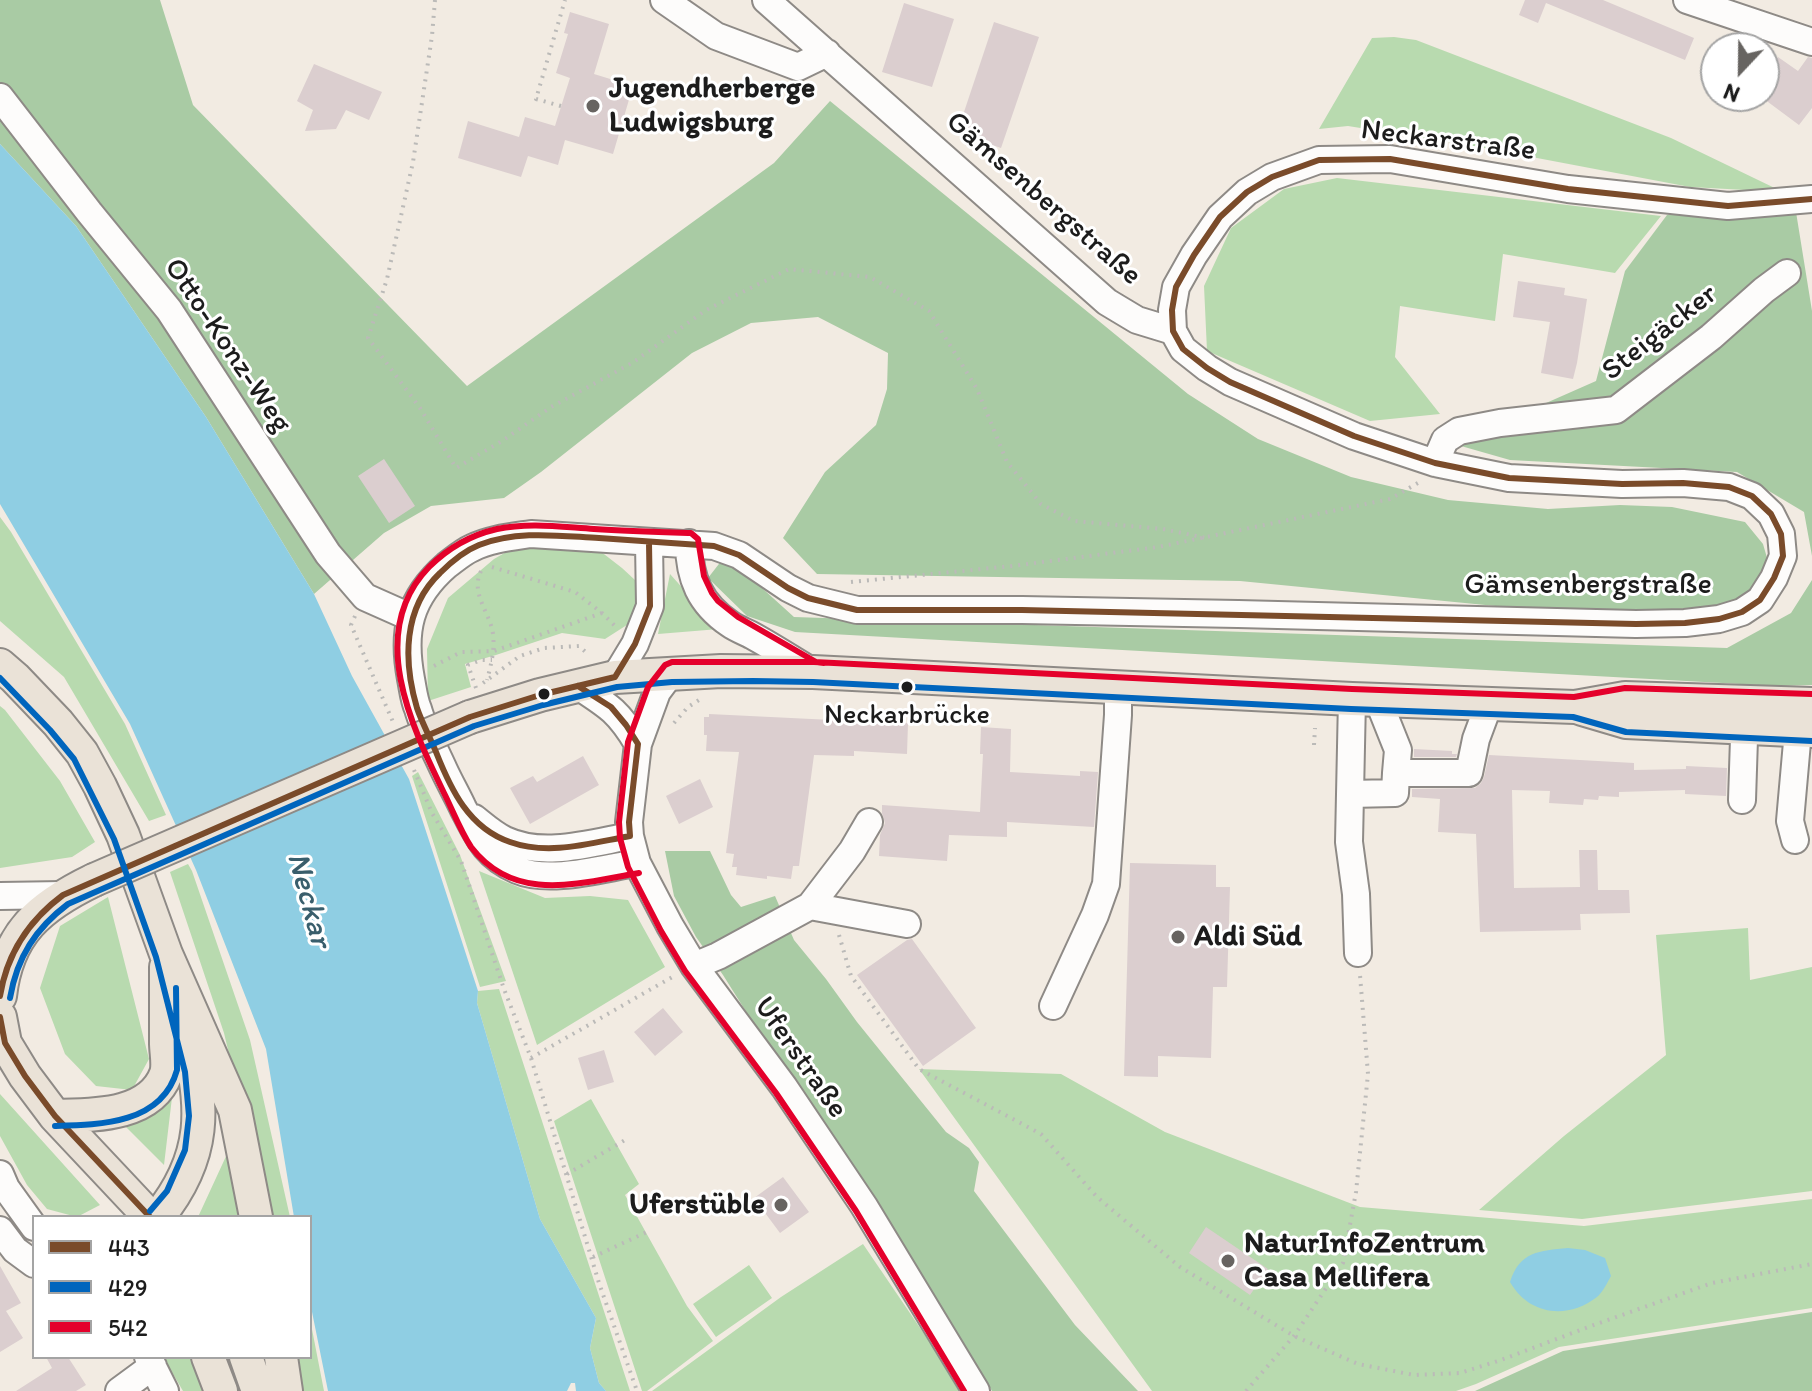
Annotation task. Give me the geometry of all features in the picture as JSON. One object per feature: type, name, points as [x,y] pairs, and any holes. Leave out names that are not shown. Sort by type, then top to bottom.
[{"type":"main road","points":[[0,665],[48,711],[82,753],[123,835],[166,954],[235,1110],[256,1215]]},
{"type":"main road","points":[[0,996],[10,955],[21,935],[45,907],[63,895],[473,702],[540,695],[615,677],[672,672],[813,672],[1575,707],[1625,698],[1669,723],[1745,715],[1807,722]]},
{"type":"main road","points":[[55,1116],[95,1115],[126,1109],[155,1090],[167,1072],[166,954]]},
{"type":"main road","points":[[160,1215],[175,1196],[195,1152],[199,1116],[195,1070],[166,954]]},
{"type":"main road","points":[[0,1017],[5,1043],[25,1076],[55,1116],[148,1215]]},
{"type":"main road","points":[[209,1359],[221,1391]]},
{"type":"main road","points":[[247,1359],[258,1391]]},
{"type":"main road","points":[[281,1359],[286,1391]]},
{"type":"street","points":[[664,0],[716,36],[798,67],[827,53]]},
{"type":"street","name":"Gämsenbergstraße","points":[[637,863],[558,875],[533,875],[519,871],[492,855],[479,841],[417,708],[407,641],[410,617],[418,599],[434,577],[473,548],[504,538],[531,534],[714,546],[733,552],[808,598],[857,610],[1222,613],[1636,624],[1685,623],[1719,619],[1742,612],[1760,600],[1783,556],[1781,534],[1771,514],[1752,496],[1729,487],[1509,478],[1435,463],[1354,436],[1230,382],[1183,349],[1173,331],[1137,320],[1107,302],[766,0]]},
{"type":"street","points":[[1687,0],[1812,42]]},
{"type":"street","name":"Otto-Konz-Weg","points":[[0,97],[169,310],[328,554],[365,597],[410,617]]},
{"type":"street","name":"Neckarstraße","points":[[1173,331],[1172,310],[1176,287],[1220,217],[1247,192],[1272,177],[1319,160],[1390,159],[1568,189],[1728,206],[1812,199]]},
{"type":"street","name":"Steigäcker","points":[[1435,463],[1445,440],[1459,431],[1500,423],[1616,410],[1711,337],[1787,273]]},
{"type":"street","points":[[615,677],[635,644],[650,606],[649,543]]},
{"type":"street","points":[[689,543],[689,564],[694,584],[710,607],[731,624],[813,672]]},
{"type":"street","name":"Uferstraße","points":[[672,672],[657,692],[638,744],[629,822],[637,863],[694,966],[784,1087],[864,1206],[976,1391]]},
{"type":"street","points":[[578,686],[611,707],[638,744]]},
{"type":"street","points":[[1053,1006],[1106,884],[1118,687]]},
{"type":"street","points":[[1350,794],[1395,793],[1398,750],[1365,699]]},
{"type":"street","points":[[1358,953],[1356,894],[1349,842],[1350,794],[1365,699]]},
{"type":"street","points":[[1396,773],[1469,773],[1476,739],[1489,704]]},
{"type":"street","points":[[1742,800],[1745,715]]},
{"type":"street","points":[[1795,840],[1790,821],[1807,722]]},
{"type":"street","name":"Gämsenbergstraße","points":[[464,809],[506,841],[520,845],[553,848],[630,836]]},
{"type":"street","points":[[694,966],[810,906],[852,851],[869,822]]},
{"type":"street","points":[[0,896],[63,895]]},
{"type":"street","points":[[810,906],[907,924]]},
{"type":"street","points":[[2,1185],[32,1224]]},
{"type":"street","points":[[0,1230],[15,1250],[32,1263]]},
{"type":"street","points":[[119,1391],[150,1361],[165,1391]]},
{"type":"path","points":[[435,0],[413,162],[387,279],[368,338],[420,408],[456,468],[551,407],[632,363],[706,310],[789,269],[803,270],[870,277],[929,311],[977,389],[1007,462],[1041,504],[1074,521],[1163,529],[1206,538]]},
{"type":"path","points":[[561,106],[536,99],[565,0]]},
{"type":"path","points":[[838,582],[1012,566],[1206,538],[1390,499],[1416,486],[1435,463]]},
{"type":"path","points":[[484,565],[575,592],[619,631]]},
{"type":"path","points":[[477,579],[479,597],[493,630],[494,651],[487,680],[520,656],[544,648],[579,646],[615,677]]},
{"type":"path","points":[[365,597],[351,625],[395,726]]},
{"type":"path","points":[[413,688],[435,665],[461,652],[494,651],[602,613]]},
{"type":"path","points":[[473,702],[468,665],[492,660]]},
{"type":"path","points":[[670,730],[688,707],[708,695]]},
{"type":"path","points":[[1314,745],[1315,728]]},
{"type":"path","points":[[413,769],[432,813],[461,861],[531,1058],[592,1258],[637,1391]]},
{"type":"path","points":[[810,906],[841,937],[851,976],[919,1069],[1041,1134],[1097,1197],[1180,1267],[1294,1336],[1358,1364],[1414,1375],[1460,1373],[1712,1283],[1812,1264]]},
{"type":"path","points":[[1246,1391],[1294,1336],[1343,1263],[1356,1192],[1368,1074],[1358,953]]},
{"type":"path","points":[[531,1058],[694,966]]},
{"type":"path","points":[[567,1174],[625,1140]]},
{"type":"path","points":[[592,1258],[649,1231]]},
{"type":"green space","points":[[0,0],[160,0],[193,105],[467,386],[774,163],[830,101],[1188,394],[1258,439],[1351,477],[1448,500],[1548,509],[1620,505],[1672,507],[1745,522],[1763,544],[1772,575],[1739,612],[1659,622],[1240,581],[817,574],[783,538],[825,472],[876,425],[887,389],[888,353],[818,317],[751,323],[692,353],[504,498],[431,506],[384,533],[314,594],[206,417],[76,226],[0,144]]},
{"type":"green space","points":[[1372,38],[1416,40],[1671,138],[1783,192],[1690,187],[1348,126],[1319,129]]},
{"type":"green space","points":[[1337,178],[1661,216],[1615,273],[1503,254],[1495,321],[1400,306],[1395,357],[1440,414],[1370,421],[1207,351],[1204,286],[1231,228],[1284,189]]},
{"type":"green space","points":[[1796,212],[1812,311],[1812,556],[1804,512],[1737,472],[1510,460],[1461,446],[1469,437],[1596,381],[1625,271],[1667,215]]},
{"type":"green space","points":[[0,517],[125,724],[166,815],[149,821],[64,677],[0,621]]},
{"type":"green space","points":[[515,547],[600,551],[635,580],[639,597],[630,623],[605,639],[562,633],[465,664],[471,687],[428,701],[427,649],[448,598],[494,559]]},
{"type":"green space","points":[[722,560],[752,579],[794,617],[1727,648],[1791,613],[1812,580],[1812,685],[1777,686],[795,632],[747,616],[708,578]]},
{"type":"green space","points":[[670,574],[719,629],[658,634]]},
{"type":"green space","points":[[0,706],[60,781],[95,842],[72,857],[0,868]]},
{"type":"green space","points":[[418,772],[460,855],[506,981],[480,987],[412,776]]},
{"type":"green space","points":[[665,851],[710,851],[731,895],[741,907],[775,896],[794,940],[946,1132],[969,1148],[979,1162],[974,1191],[1075,1325],[1138,1391],[992,1391],[845,1153],[784,1072],[696,937],[674,896]]},
{"type":"green space","points":[[188,864],[192,871],[250,1040],[290,1215],[268,1215],[224,1033],[170,872]]},
{"type":"green space","points":[[479,871],[545,898],[590,896],[628,900],[665,967],[537,1045]]},
{"type":"green space","points":[[108,897],[149,1059],[132,1090],[96,1086],[65,1054],[40,988],[60,926]]},
{"type":"green space","points":[[1748,928],[1750,980],[1812,967],[1812,1191],[1582,1219],[1479,1210],[1564,1136],[1666,1055],[1656,935]]},
{"type":"green space","points":[[499,989],[630,1391],[606,1391],[599,1383],[590,1348],[596,1318],[540,1219],[477,1003],[478,991]]},
{"type":"green space","points":[[919,1069],[1061,1074],[1165,1132],[1360,1207],[1584,1226],[1812,1199],[1812,1308],[1559,1347],[1456,1391],[1152,1391]]},
{"type":"green space","points":[[173,1089],[164,1165],[122,1123]]},
{"type":"green space","points":[[0,1094],[100,1205],[81,1215],[47,1209],[27,1185],[0,1136]]},
{"type":"green space","points":[[591,1099],[639,1184],[625,1195],[687,1306],[713,1341],[647,1391],[642,1391],[554,1121]]},
{"type":"green space","points":[[228,1152],[238,1215],[199,1215]]},
{"type":"green space","points":[[863,1244],[959,1391],[652,1391],[781,1297]]},
{"type":"green space","points":[[749,1265],[772,1298],[716,1337],[693,1304]]},
{"type":"green space","points":[[1812,1312],[1812,1391],[1475,1391],[1563,1351]]},
{"type":"green space","points":[[312,1329],[324,1391],[302,1391],[295,1359],[312,1359]]},
{"type":"green space","points":[[164,1359],[193,1359],[208,1391],[183,1391]]},
{"type":"water","name":"Neckar","points":[[0,144],[76,226],[206,417],[314,594],[352,676],[409,779],[478,991],[477,1003],[540,1219],[596,1318],[590,1348],[599,1383],[606,1391],[576,1391],[575,1383],[571,1383],[567,1391],[328,1391],[312,1312],[312,1215],[294,1215],[266,1049],[196,870],[130,724],[0,504]]},
{"type":"water","points":[[1568,1248],[1585,1250],[1605,1258],[1611,1276],[1603,1290],[1585,1304],[1561,1311],[1527,1302],[1510,1282],[1519,1264],[1532,1254]]},
{"type":"building","points":[[1525,0],[1603,0],[1694,38],[1685,60],[1546,3],[1538,23],[1519,15]]},
{"type":"building","points":[[904,3],[954,19],[932,87],[882,72]]},
{"type":"building","points":[[570,12],[609,24],[594,74],[633,86],[613,154],[565,140],[558,165],[528,156],[521,177],[458,158],[468,121],[519,137],[525,117],[555,126],[570,78],[556,73],[568,34],[564,33]]},
{"type":"building","points":[[994,22],[1039,37],[1001,148],[957,133]]},
{"type":"building","points":[[1808,57],[1812,58],[1812,108],[1799,125],[1780,111],[1780,58],[1798,71]]},
{"type":"building","points":[[314,64],[382,92],[369,120],[346,110],[336,129],[305,131],[313,110],[297,101]]},
{"type":"building","points":[[1518,281],[1565,288],[1564,295],[1587,299],[1573,379],[1541,373],[1550,322],[1513,317]]},
{"type":"building","points":[[384,459],[415,506],[389,523],[358,476]]},
{"type":"building","points":[[709,714],[832,720],[832,717],[908,723],[907,754],[854,751],[854,756],[814,755],[799,866],[793,866],[791,879],[736,875],[737,867],[732,867],[734,854],[726,853],[739,752],[706,751],[704,717],[709,717]]},
{"type":"building","points":[[981,727],[1011,729],[1010,772],[1080,776],[1080,771],[1098,772],[1094,827],[1007,822],[1007,837],[949,835],[947,861],[879,856],[880,835],[885,823],[882,805],[980,812]]},
{"type":"building","points":[[1414,749],[1452,751],[1452,754],[1457,754],[1456,757],[1414,757]]},
{"type":"building","points":[[1489,755],[1634,763],[1634,770],[1686,769],[1686,766],[1727,768],[1726,796],[1685,794],[1685,790],[1619,792],[1619,797],[1584,799],[1583,805],[1549,803],[1550,791],[1512,790],[1514,888],[1580,887],[1579,850],[1597,850],[1598,890],[1629,890],[1630,913],[1580,914],[1581,930],[1480,932],[1476,834],[1438,832],[1440,799],[1412,797],[1412,789],[1475,788],[1484,777]]},
{"type":"building","points":[[583,756],[599,785],[530,824],[510,788],[533,776],[537,782]]},
{"type":"building","points":[[700,779],[713,807],[679,824],[666,796]]},
{"type":"building","name":"Aldi Süd","points":[[1130,863],[1216,865],[1216,887],[1230,887],[1227,987],[1213,987],[1211,1058],[1158,1056],[1158,1077],[1124,1076]]},
{"type":"building","points":[[912,939],[976,1028],[923,1066],[857,975]]},
{"type":"building","points":[[663,1008],[683,1032],[655,1056],[634,1032]]},
{"type":"building","points":[[604,1050],[614,1082],[588,1090],[578,1058]]},
{"type":"building","name":"Uferstüble","points":[[783,1177],[809,1212],[780,1233],[754,1198]]},
{"type":"building","name":"NaturInfoZentrum Casa Mellifera","points":[[1206,1227],[1268,1269],[1250,1295],[1189,1253]]},
{"type":"building","points":[[0,1266],[21,1303],[6,1311],[23,1338],[0,1352]]},
{"type":"building","points":[[47,1359],[69,1359],[86,1385],[76,1391],[16,1391],[52,1368]]},
{"type":"transit line","name":"443","points":[[578,686],[611,707],[638,744],[630,836],[555,848],[525,846],[496,836],[463,806],[417,708],[408,654],[409,636],[419,602],[440,573],[468,550],[509,537],[554,535],[714,546],[739,555],[808,598],[857,610],[1022,610],[1636,624],[1685,623],[1719,619],[1742,612],[1760,600],[1783,556],[1781,534],[1771,514],[1752,496],[1729,487],[1683,483],[1622,484],[1509,478],[1435,463],[1354,436],[1230,382],[1183,349],[1173,331],[1172,310],[1176,287],[1220,217],[1247,192],[1272,177],[1319,160],[1390,159],[1568,189],[1728,206],[1812,199]]},
{"type":"transit line","name":"542","points":[[639,873],[571,884],[528,883],[507,877],[488,865],[471,847],[419,738],[400,679],[397,649],[400,620],[410,593],[429,567],[469,539],[509,527],[691,533],[698,539],[704,576],[718,601],[738,617],[816,662],[824,663]]},
{"type":"transit line","name":"443","points":[[0,996],[8,966],[21,939],[39,916],[63,895],[470,717],[540,695],[615,677],[635,644],[650,606],[649,543]]},
{"type":"transit line","name":"542","points":[[964,1391],[856,1211],[776,1093],[685,971],[628,867],[619,822],[628,742],[648,687],[665,665],[672,662],[814,662],[1574,697],[1625,688],[1812,694]]},
{"type":"transit line","name":"429","points":[[0,678],[74,759],[114,839],[156,957],[185,1072],[189,1116],[185,1150],[167,1191],[150,1211]]},
{"type":"transit line","name":"429","points":[[10,998],[18,969],[37,933],[68,904],[474,726],[617,687],[672,682],[813,682],[1573,717],[1626,732],[1812,741]]},
{"type":"transit line","name":"429","points":[[55,1126],[127,1118],[158,1101],[169,1088],[177,1070],[176,988]]},
{"type":"transit line","name":"443","points":[[0,1017],[5,1043],[25,1076],[55,1116],[148,1215]]},
{"type":"place","name":"Jugendherberge Ludwigsburg","points":[[593,106]]},
{"type":"place","name":"Neckarbrücke","points":[[907,687]]},
{"type":"place","name":"Aldi Süd","points":[[1178,937]]},
{"type":"place","name":"Uferstüble","points":[[781,1205]]},
{"type":"place","name":"NaturInfoZentrum Casa Mellifera","points":[[1228,1261]]}]
